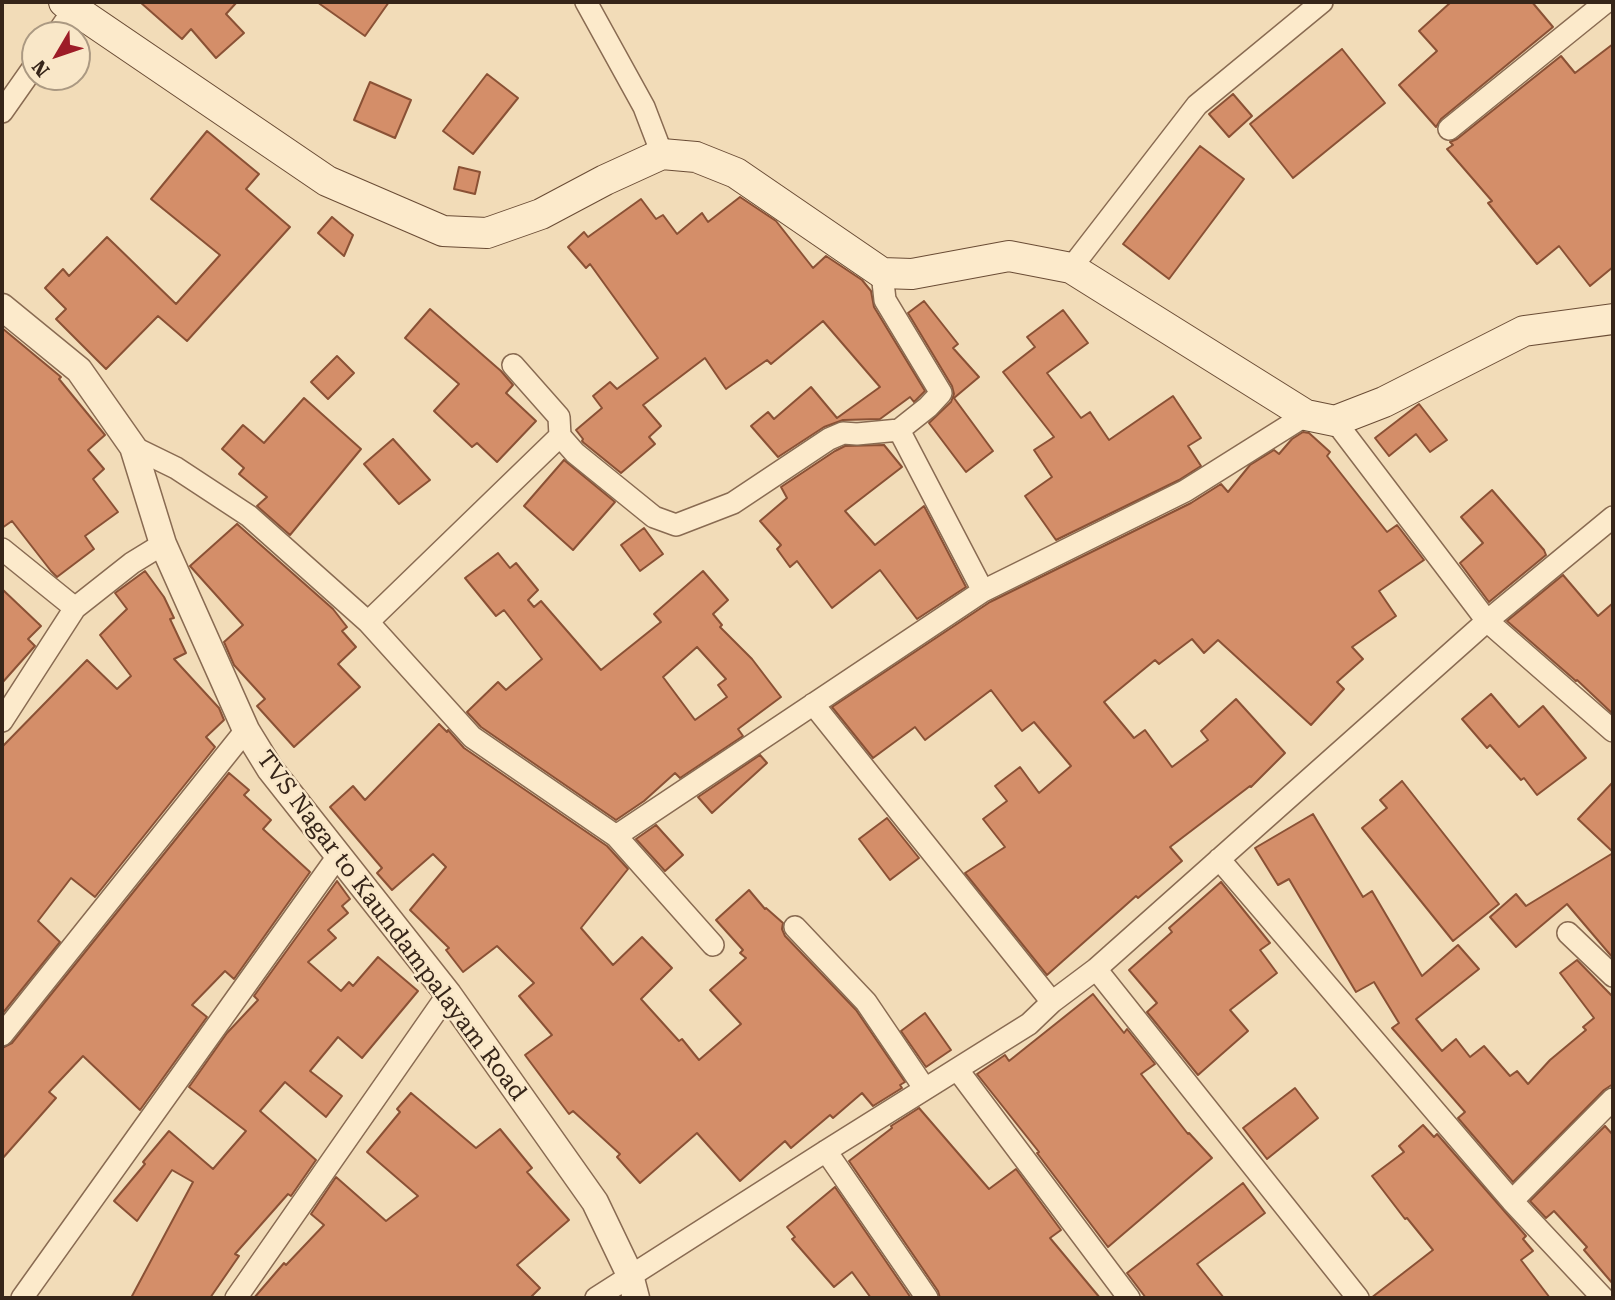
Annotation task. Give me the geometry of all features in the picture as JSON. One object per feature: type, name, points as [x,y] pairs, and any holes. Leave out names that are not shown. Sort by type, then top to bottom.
[{"type":"main road","points":[[69,5],[327,181],[443,231],[487,233],[498,230],[541,214],[662,154],[696,157],[736,173],[882,273],[912,275],[1009,256],[1071,268],[1306,415],[1335,421],[1384,402],[1524,331],[1613,318]]},
{"type":"street","points":[[586,2],[644,107],[662,154]]},
{"type":"street","points":[[1071,268],[1197,105],[1322,2]]},
{"type":"street","points":[[1449,129],[1606,2]]},
{"type":"street","points":[[62,21],[69,5]]},
{"type":"street","points":[[2,113],[21,85]]},
{"type":"street","points":[[513,365],[559,417],[560,436],[575,453],[654,517],[676,525],[733,503],[829,439],[843,433],[899,430],[941,393],[886,300],[882,273]]},
{"type":"street","name":"TVS Nagar to Kaundampalayam Road","points":[[2,307],[79,370],[133,447],[163,544],[246,730],[270,769],[447,994],[595,1202],[633,1287]]},
{"type":"street","points":[[616,836],[983,591],[1185,491],[1306,415]]},
{"type":"street","points":[[1335,421],[1487,621],[1613,731]]},
{"type":"street","points":[[899,430],[983,591]]},
{"type":"street","points":[[368,622],[560,436]]},
{"type":"street","points":[[133,447],[176,468],[249,516],[368,622],[472,737],[616,836],[713,946]]},
{"type":"street","points":[[596,1298],[633,1287],[826,1151],[1029,1024],[1052,1002],[1096,969],[1487,621],[1613,517]]},
{"type":"street","points":[[2,721],[75,608],[132,563],[163,544]]},
{"type":"street","points":[[2,549],[75,608]]},
{"type":"street","points":[[813,704],[1052,1002]]},
{"type":"street","points":[[2,1035],[246,730]]},
{"type":"street","points":[[22,1298],[338,856]]},
{"type":"street","points":[[1219,859],[1512,1201],[1602,1298]]},
{"type":"street","points":[[795,927],[866,1002],[925,1089]]},
{"type":"street","points":[[1568,933],[1613,976]]},
{"type":"street","points":[[1096,969],[1358,1298]]},
{"type":"street","points":[[236,1298],[447,994]]},
{"type":"street","points":[[957,1069],[1129,1298]]},
{"type":"street","points":[[1512,1201],[1613,1099]]},
{"type":"street","points":[[826,1151],[927,1298]]},
{"type":"building","points":[[140,2],[237,2],[226,14],[244,33],[216,58],[191,29],[182,39]]},
{"type":"building","points":[[317,2],[389,2],[365,36]]},
{"type":"building","points":[[1451,2],[1532,2],[1553,27],[1441,119],[1436,127],[1399,85],[1437,51],[1419,31]]},
{"type":"building","points":[[1613,44],[1613,267],[1590,286],[1559,246],[1537,264],[1488,203],[1492,201],[1447,149],[1453,145],[1450,142],[1561,56],[1575,73]]},
{"type":"building","points":[[1342,49],[1385,103],[1293,178],[1250,124]]},
{"type":"building","points":[[487,74],[518,98],[473,154],[443,131]]},
{"type":"building","points":[[370,82],[411,100],[395,138],[354,120]]},
{"type":"building","points":[[1233,94],[1252,116],[1229,137],[1209,114]]},
{"type":"building","points":[[207,131],[259,174],[246,189],[290,227],[187,341],[158,316],[106,369],[56,319],[66,309],[45,288],[63,269],[69,276],[107,237],[176,304],[220,255],[151,199]]},
{"type":"building","points":[[1200,146],[1244,179],[1169,279],[1123,244]]},
{"type":"building","points":[[459,167],[480,172],[475,194],[454,189]]},
{"type":"building","points":[[740,197],[776,221],[813,268],[826,256],[862,280],[871,291],[874,307],[925,391],[914,402],[910,397],[880,419],[843,420],[824,427],[778,457],[751,426],[768,412],[774,419],[811,387],[837,418],[880,387],[823,321],[771,364],[767,360],[726,389],[705,358],[643,405],[661,426],[649,437],[655,444],[621,473],[584,443],[576,430],[602,408],[593,396],[610,382],[617,389],[658,358],[590,264],[586,268],[568,247],[584,232],[588,237],[641,199],[656,219],[663,215],[677,234],[702,213],[708,222]]},
{"type":"building","points":[[332,217],[353,235],[344,256],[318,233]]},
{"type":"building","points":[[924,301],[958,344],[953,348],[979,377],[954,398],[993,451],[966,472],[929,423],[951,402],[954,394],[952,386],[908,313]]},
{"type":"building","points":[[430,309],[501,371],[513,385],[506,393],[536,421],[497,462],[477,443],[472,447],[434,411],[459,384],[405,338]]},
{"type":"building","points":[[1063,310],[1088,343],[1047,373],[1081,418],[1090,412],[1109,440],[1173,396],[1201,438],[1188,446],[1201,466],[1179,480],[1056,540],[1025,496],[1052,477],[1034,450],[1054,437],[1003,372],[1035,347],[1027,337]]},
{"type":"building","points":[[2,328],[61,377],[59,379],[105,435],[88,450],[104,469],[93,479],[118,512],[85,536],[94,549],[57,577],[12,521],[2,528]]},
{"type":"building","points":[[337,356],[354,373],[328,399],[311,382]]},
{"type":"building","points":[[304,398],[361,449],[290,535],[257,506],[267,497],[239,474],[244,468],[222,449],[243,425],[264,443]]},
{"type":"building","points":[[1419,404],[1447,440],[1430,452],[1416,434],[1389,456],[1375,438]]},
{"type":"building","points":[[1303,432],[1309,433],[1330,452],[1327,456],[1387,532],[1397,525],[1424,560],[1379,591],[1396,616],[1352,647],[1363,659],[1337,682],[1344,689],[1311,725],[1218,640],[1204,653],[1192,639],[1159,664],[1155,660],[1104,702],[1134,738],[1145,730],[1172,767],[1208,740],[1201,731],[1236,699],[1285,753],[1251,787],[1170,847],[1182,861],[1138,898],[1136,896],[1047,975],[965,873],[1005,847],[983,819],[1007,801],[995,786],[1020,767],[1039,793],[1071,766],[1034,722],[1022,731],[991,690],[925,740],[915,727],[873,758],[832,707],[990,602],[1191,503],[1221,484],[1228,492],[1250,465],[1274,450],[1279,454],[1292,439]]},
{"type":"building","points":[[393,439],[430,480],[399,504],[364,464]]},
{"type":"building","points":[[884,445],[902,467],[845,511],[875,545],[924,506],[966,587],[917,619],[880,570],[832,608],[797,561],[790,567],[777,549],[781,545],[760,521],[787,498],[781,487],[835,451],[845,446]]},
{"type":"building","points":[[564,460],[615,502],[573,550],[524,506]]},
{"type":"building","points":[[1492,490],[1546,555],[1489,602],[1460,563],[1483,543],[1461,517]]},
{"type":"building","points":[[237,524],[333,609],[347,627],[342,631],[356,647],[338,664],[360,687],[294,747],[257,706],[265,699],[234,665],[224,642],[243,625],[190,566]]},
{"type":"building","points":[[644,528],[663,554],[640,571],[621,545]]},
{"type":"building","points":[[498,553],[510,568],[516,563],[538,590],[528,600],[534,607],[541,601],[601,670],[661,622],[654,614],[703,571],[728,600],[713,614],[722,625],[720,627],[752,659],[781,697],[738,729],[743,736],[680,778],[675,773],[644,801],[616,820],[481,727],[467,712],[498,682],[506,690],[542,659],[504,610],[496,616],[465,578]],"holes":[[[697,647],[726,679],[718,685],[727,697],[695,720],[663,677]]]},
{"type":"building","points":[[145,571],[164,597],[174,618],[170,619],[186,653],[174,659],[219,708],[224,720],[206,737],[215,747],[95,897],[71,878],[38,921],[60,942],[2,1014],[2,747],[87,660],[117,689],[131,676],[100,635],[127,609],[115,593]]},
{"type":"building","points":[[1563,575],[1598,616],[1613,603],[1613,714],[1507,621]]},
{"type":"building","points":[[2,589],[41,626],[28,639],[35,646],[2,683]]},
{"type":"building","points":[[1491,694],[1519,727],[1543,706],[1586,758],[1537,795],[1524,778],[1521,780],[1490,745],[1487,748],[1462,719]]},
{"type":"building","points":[[439,724],[464,748],[607,846],[628,869],[581,928],[613,965],[642,937],[672,968],[641,999],[679,1041],[682,1039],[699,1060],[741,1024],[710,990],[746,958],[740,953],[743,950],[716,920],[749,890],[765,909],[783,923],[785,936],[856,1010],[905,1082],[900,1085],[902,1088],[873,1106],[862,1093],[833,1118],[830,1115],[791,1148],[785,1141],[740,1181],[697,1133],[640,1183],[617,1157],[620,1154],[573,1111],[569,1114],[525,1055],[552,1035],[519,996],[534,983],[497,946],[463,972],[446,950],[449,948],[410,910],[446,867],[433,854],[392,890],[377,873],[382,868],[330,807],[353,786],[365,800]]},
{"type":"building","points":[[760,755],[767,763],[712,813],[698,797]]},
{"type":"building","points":[[229,773],[249,790],[244,795],[271,820],[263,829],[310,872],[234,979],[225,971],[192,1005],[207,1017],[140,1110],[83,1056],[49,1092],[56,1098],[2,1159],[2,1048],[12,1043]]},
{"type":"building","points":[[1402,781],[1499,904],[1453,941],[1362,828],[1387,808],[1380,800]]},
{"type":"building","points":[[1613,782],[1613,852],[1578,819]]},
{"type":"building","points":[[1313,814],[1363,897],[1372,891],[1422,976],[1458,945],[1479,969],[1416,1019],[1442,1051],[1456,1039],[1470,1057],[1484,1046],[1510,1076],[1517,1071],[1528,1084],[1550,1060],[1586,1030],[1583,1027],[1594,1018],[1560,973],[1577,960],[1613,997],[1613,1084],[1513,1182],[1458,1118],[1465,1112],[1392,1028],[1399,1023],[1374,982],[1356,992],[1289,879],[1278,885],[1255,848]]},
{"type":"building","points":[[887,818],[919,858],[890,880],[859,839]]},
{"type":"building","points":[[656,825],[683,855],[665,871],[636,839]]},
{"type":"building","points":[[1613,853],[1613,958],[1567,904],[1516,947],[1490,917],[1516,894],[1526,906]]},
{"type":"building","points":[[337,881],[350,899],[342,906],[348,913],[328,930],[336,938],[308,962],[341,991],[349,982],[353,986],[378,957],[418,991],[362,1058],[338,1037],[310,1071],[342,1096],[326,1117],[285,1082],[260,1111],[316,1160],[291,1196],[288,1194],[235,1254],[239,1256],[210,1298],[131,1298],[193,1182],[172,1170],[137,1221],[114,1201],[169,1131],[213,1169],[246,1131],[189,1087],[227,1033],[258,1000],[254,996]]},
{"type":"building","points":[[1221,882],[1270,943],[1260,950],[1277,973],[1230,1010],[1248,1031],[1198,1075],[1147,1012],[1157,1003],[1129,970],[1172,932],[1169,928]]},
{"type":"building","points":[[1093,994],[1124,1033],[1127,1029],[1155,1064],[1141,1074],[1188,1134],[1212,1158],[1108,1247],[1037,1153],[1039,1152],[977,1074],[1005,1055],[1009,1061]]},
{"type":"building","points":[[925,1013],[951,1050],[926,1067],[901,1031]]},
{"type":"building","points":[[1295,1088],[1318,1118],[1267,1159],[1243,1128]]},
{"type":"building","points":[[411,1093],[476,1148],[500,1129],[532,1168],[527,1172],[569,1220],[517,1265],[540,1288],[530,1298],[254,1298],[284,1263],[286,1265],[324,1225],[311,1214],[336,1177],[386,1221],[418,1196],[367,1152],[400,1112],[397,1109]]},
{"type":"building","points":[[919,1108],[989,1189],[1016,1169],[1061,1230],[1050,1238],[1100,1298],[940,1298],[938,1291],[849,1161],[892,1128],[891,1126]]},
{"type":"building","points":[[1423,1125],[1434,1137],[1437,1134],[1526,1236],[1523,1239],[1533,1251],[1521,1260],[1550,1298],[1371,1298],[1433,1250],[1372,1176],[1404,1152],[1399,1146]]},
{"type":"building","points":[[1605,1126],[1613,1135],[1613,1284],[1584,1250],[1587,1247],[1554,1211],[1546,1218],[1530,1201]]},
{"type":"building","points":[[1243,1183],[1265,1213],[1197,1264],[1224,1298],[1146,1298],[1127,1273]]},
{"type":"building","points":[[835,1187],[911,1298],[871,1298],[852,1272],[834,1287],[792,1239],[795,1237],[787,1227]]}]
